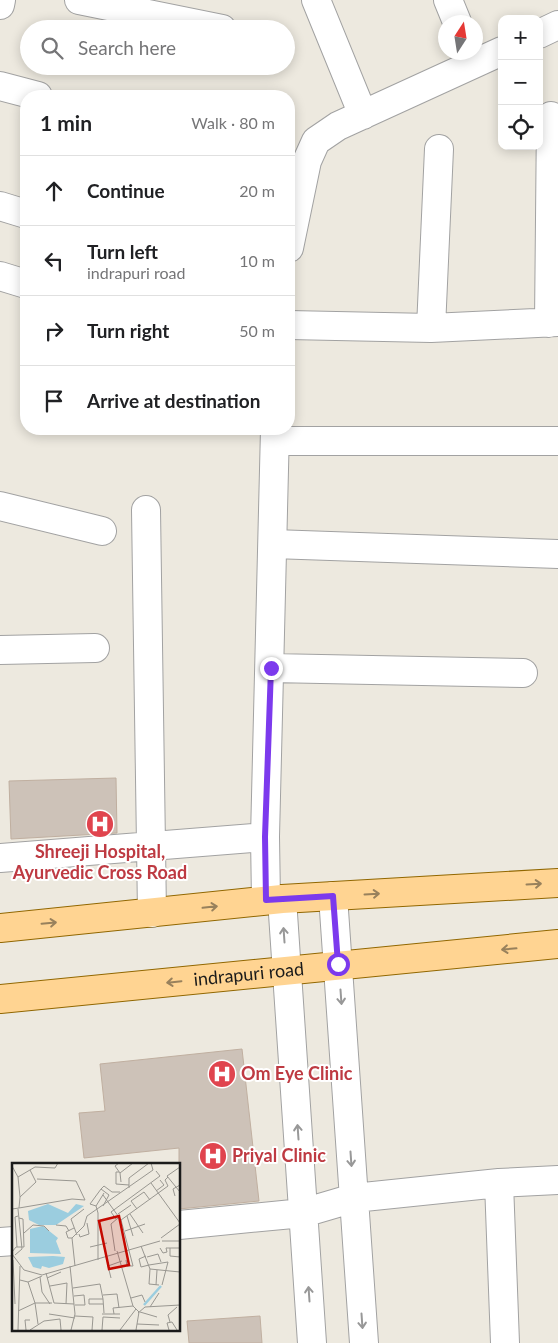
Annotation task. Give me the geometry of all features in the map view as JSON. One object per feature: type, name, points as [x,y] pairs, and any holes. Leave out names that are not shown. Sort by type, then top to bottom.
[{"type":"main road","points":[[0,928],[274,900],[558,883]]},
{"type":"main road","name":"indrapuri road","points":[[0,999],[338,964],[558,944]]},
{"type":"street","points":[[0,5],[1,0]]},
{"type":"street","points":[[80,0],[178,20]]},
{"type":"street","points":[[316,0],[363,115]]},
{"type":"street","points":[[448,0],[454,15]]},
{"type":"street","points":[[543,32],[558,25]]},
{"type":"street","points":[[483,56],[498,53]]},
{"type":"street","points":[[295,219],[307,160],[316,141],[338,126],[468,60]]},
{"type":"street","points":[[0,86],[20,91]]},
{"type":"street","points":[[295,325],[431,328],[553,323],[551,116]]},
{"type":"street","points":[[431,328],[439,149]]},
{"type":"street","points":[[0,206],[20,212]]},
{"type":"street","points":[[0,276],[20,282]]},
{"type":"street","points":[[312,1343],[287,970],[265,837],[271,668],[275,435],[558,441]]},
{"type":"street","points":[[0,506],[102,531]]},
{"type":"street","points":[[146,510],[152,913]]},
{"type":"street","points":[[273,544],[558,554]]},
{"type":"street","points":[[0,650],[96,648]]},
{"type":"street","points":[[271,668],[522,673]]},
{"type":"street","points":[[0,858],[265,837]]},
{"type":"street","points":[[333,896],[364,1343]]},
{"type":"street","points":[[180,1225],[303,1213],[354,1198],[498,1183],[558,1180]]},
{"type":"street","points":[[498,1183],[505,1343]]},
{"type":"building","points":[[116,778],[117,833],[11,839],[9,781]]},
{"type":"building","points":[[242,1049],[259,1201],[180,1209],[179,1148],[84,1158],[79,1113],[105,1111],[100,1064]]},
{"type":"building","points":[[260,1316],[262,1343],[189,1343],[187,1321]]},
{"type":"place","name":"Shreeji Hospital, Ayurvedic Cross Road","points":[[100,824]]},
{"type":"place","name":"Om Eye Clinic","points":[[222,1074]]},
{"type":"place","name":"Priyal Clinic","points":[[213,1156]]},
{"type":"route","points":[[271,668],[265,837],[266,900],[333,896],[338,964]]}]
